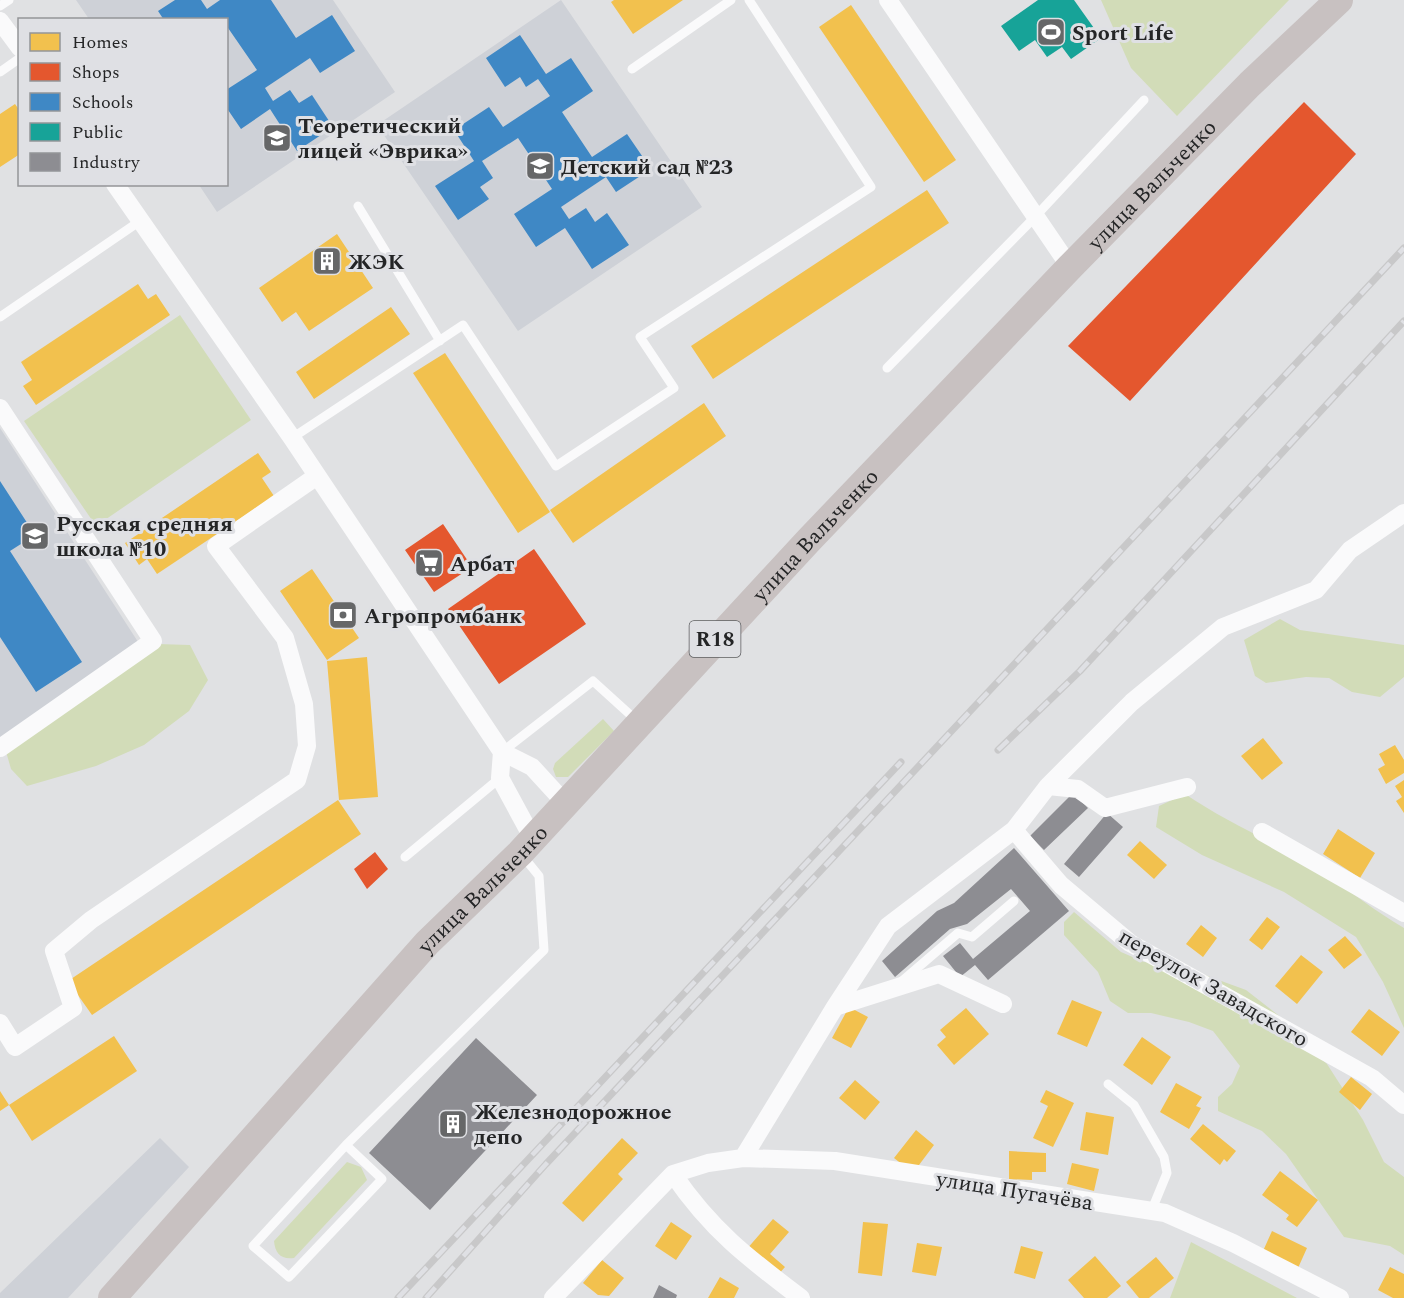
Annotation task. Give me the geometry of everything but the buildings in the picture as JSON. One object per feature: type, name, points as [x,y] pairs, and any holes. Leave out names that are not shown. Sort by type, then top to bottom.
[{"type":"main road","name":"улица Вальченко","points":[[112,1298],[427,943],[526,845],[638,722],[1070,267],[1250,84],[1339,0]]},
{"type":"street","points":[[888,0],[1034,218],[1070,267]]},
{"type":"street","points":[[0,21],[18,45]]},
{"type":"street","points":[[116,186],[292,438],[502,752],[532,767],[565,803]]},
{"type":"street","points":[[0,408],[153,641],[0,748]]},
{"type":"street","points":[[0,1023],[15,1047],[73,1008],[54,951],[91,920],[297,780],[307,746],[304,704],[285,639],[216,546],[317,476]]},
{"type":"street","points":[[743,1158],[835,1007],[888,926],[1014,830],[1048,786],[1132,702],[1223,627],[1316,590],[1350,550],[1404,513]]},
{"type":"street","points":[[502,752],[500,778],[526,845]]},
{"type":"street","points":[[1048,786],[1078,789],[1105,808],[1187,787]]},
{"type":"street","name":"переулок Завадского","points":[[1014,830],[1062,885],[1130,943],[1372,1078],[1404,1105]]},
{"type":"street","points":[[1262,832],[1404,912]]},
{"type":"street","points":[[835,1007],[939,974],[1003,1004]]},
{"type":"street","name":"улица Пугачёва","points":[[673,1174],[708,1163],[743,1158],[835,1161],[1165,1213],[1233,1243],[1340,1298]]},
{"type":"street","points":[[553,1298],[673,1174],[695,1207],[736,1249],[801,1298]]},
{"type":"lane","points":[[0,6],[9,0]]},
{"type":"lane","points":[[632,69],[730,0]]},
{"type":"lane","points":[[292,438],[463,326],[556,466],[674,388],[640,337],[871,187],[749,0]]},
{"type":"lane","points":[[0,72],[18,59]]},
{"type":"lane","points":[[887,368],[1034,218],[1144,100]]},
{"type":"lane","points":[[358,206],[440,341]]},
{"type":"lane","points":[[0,317],[140,221]]},
{"type":"lane","points":[[502,752],[593,681],[638,722]]},
{"type":"lane","points":[[405,857],[500,778]]},
{"type":"lane","points":[[346,1145],[382,1179],[289,1277],[253,1246],[346,1145],[544,950],[539,876],[526,845]]},
{"type":"lane","points":[[892,989],[958,933],[972,937],[1014,902]]},
{"type":"lane","points":[[1108,1084],[1134,1105],[1164,1157],[1167,1173],[1153,1207],[1165,1213]]},
{"type":"shaded area","name":"Теоретический лицей «Эврика»","points":[[76,0],[333,0],[395,92],[217,212],[200,186],[228,186],[228,18],[88,18]]},
{"type":"shaded area","name":"Детский сад №23","points":[[561,0],[702,207],[518,331],[377,125]]},
{"type":"shaded area","name":"Русская средняя школа №10","points":[[0,428],[140,645],[0,738]]},
{"type":"shaded area","points":[[160,1138],[189,1167],[68,1298],[0,1298],[0,1293]]},
{"type":"green space","points":[[1101,0],[1289,0],[1177,116],[1131,68]]},
{"type":"green space","points":[[180,315],[251,420],[96,526],[24,421]]},
{"type":"green space","points":[[1280,619],[1300,630],[1404,645],[1404,677],[1380,697],[1352,692],[1329,678],[1306,677],[1266,683],[1255,676],[1244,640]]},
{"type":"green space","points":[[157,644],[190,645],[208,680],[189,711],[144,745],[96,766],[27,786],[11,769],[5,748]]},
{"type":"green space","points":[[603,719],[614,731],[568,777],[556,777],[553,769],[555,763]]},
{"type":"green space","points":[[1185,794],[1307,863],[1404,928],[1404,1028],[1383,982],[1356,937],[1284,892],[1202,855],[1156,827],[1159,806]]},
{"type":"green space","points":[[1074,912],[1121,952],[1144,962],[1169,964],[1194,971],[1246,990],[1278,1015],[1327,1064],[1363,1120],[1384,1162],[1404,1177],[1404,1255],[1390,1246],[1344,1237],[1286,1154],[1262,1131],[1218,1111],[1218,1097],[1232,1084],[1240,1066],[1213,1031],[1189,1022],[1151,1013],[1128,1013],[1110,1001],[1098,972],[1064,935],[1064,922]]},
{"type":"green space","points":[[347,1162],[361,1167],[367,1180],[294,1258],[280,1255],[274,1241]]},
{"type":"green space","points":[[1191,1242],[1297,1298],[1170,1298]]},
{"type":"railway","points":[[426,1298],[546,1164],[1404,248]]},
{"type":"railway","points":[[998,750],[1080,671],[1404,321]]},
{"type":"railway","points":[[398,1298],[901,762]]},
{"type":"place","name":"Sport Life","points":[[1051,32]]},
{"type":"place","name":"Теоретический лицей «Эврика»","points":[[277,138]]},
{"type":"place","name":"Детский сад №23","points":[[540,166]]},
{"type":"place","name":"ЖЭК","points":[[327,261]]},
{"type":"place","name":"Русская средняя школа №10","points":[[35,536]]},
{"type":"place","name":"Арбат","points":[[429,563]]},
{"type":"place","name":"Агропромбанк","points":[[343,615]]},
{"type":"place","name":"Железнодорожное депо","points":[[453,1124]]}]
